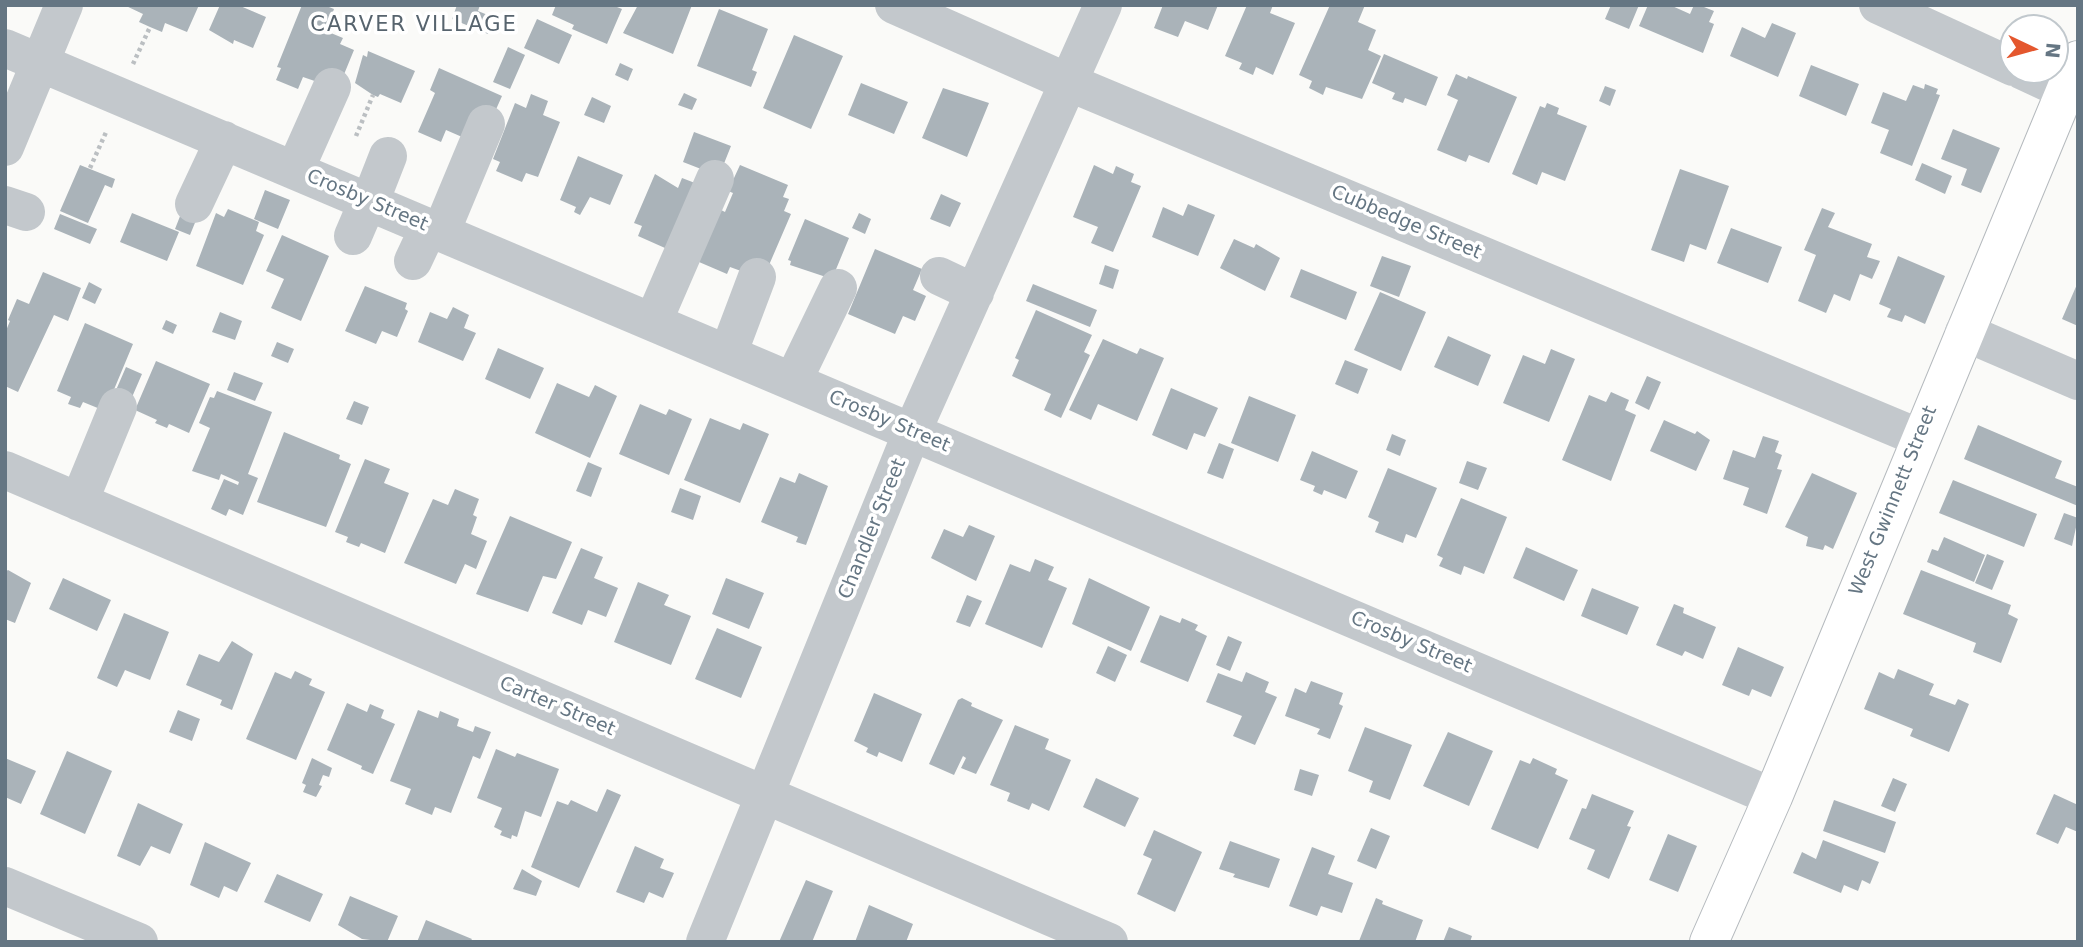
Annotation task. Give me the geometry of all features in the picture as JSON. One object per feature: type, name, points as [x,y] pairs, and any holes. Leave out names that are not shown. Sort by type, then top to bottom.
[{"type":"main road","name":"West Gwinnett Street","points":[[1709,942],[1773,797],[2071,75]]},
{"type":"street","points":[[5,147],[64,5]]},
{"type":"street","name":"Cubbedge Street","points":[[894,5],[1070,83],[1920,438]]},
{"type":"street","name":"Chandler Street","points":[[705,942],[912,432],[1103,5]]},
{"type":"street","points":[[1878,5],[1999,60]]},
{"type":"street","name":"Crosby Street","points":[[5,48],[1773,797]]},
{"type":"street","points":[[295,170],[332,87]]},
{"type":"street","points":[[413,261],[435,230],[486,124]]},
{"type":"street","points":[[194,204],[224,140]]},
{"type":"street","points":[[353,236],[388,156]]},
{"type":"street","points":[[653,322],[715,179]]},
{"type":"street","points":[[939,276],[975,293]]},
{"type":"street","points":[[728,354],[757,277]]},
{"type":"street","points":[[793,381],[838,288]]},
{"type":"street","points":[[1964,332],[2078,381]]},
{"type":"street","points":[[79,502],[118,407]]},
{"type":"street","name":"Carter Street","points":[[5,470],[1110,942]]},
{"type":"street","points":[[5,886],[139,942]]},
{"type":"building","points":[[124,5],[199,5],[187,32],[165,23],[162,32],[139,22],[143,14]]},
{"type":"building","points":[[220,5],[238,5],[266,17],[253,48],[234,40],[233,44],[209,30]]},
{"type":"building","points":[[302,5],[324,5],[334,9],[326,31],[343,38],[340,44],[354,50],[338,89],[303,77],[298,89],[276,80],[281,68],[277,67]]},
{"type":"building","points":[[457,5],[480,5],[478,11],[495,18],[488,34],[452,19]]},
{"type":"building","points":[[556,5],[612,5],[622,9],[607,44],[572,29],[574,25],[552,15]]},
{"type":"building","points":[[638,5],[692,5],[673,54],[623,33]]},
{"type":"building","points":[[1163,5],[1218,5],[1208,30],[1185,21],[1178,37],[1154,28]]},
{"type":"building","points":[[1247,5],[1273,5],[1270,13],[1295,23],[1273,75],[1256,67],[1253,75],[1239,69],[1242,63],[1225,56]]},
{"type":"building","points":[[1330,5],[1365,5],[1358,22],[1376,30],[1368,50],[1381,56],[1362,99],[1326,87],[1323,95],[1309,88],[1312,81],[1299,75]]},
{"type":"building","points":[[1611,5],[1639,5],[1629,29],[1605,19]]},
{"type":"building","points":[[1648,5],[1670,5],[1690,14],[1694,5],[1714,11],[1709,22],[1714,24],[1703,53],[1639,26]]},
{"type":"building","points":[[719,9],[768,29],[752,70],[757,72],[751,87],[697,66]]},
{"type":"building","points":[[537,19],[572,35],[559,64],[524,48]]},
{"type":"building","points":[[1772,23],[1796,33],[1778,77],[1730,56],[1742,27],[1765,38]]},
{"type":"building","points":[[794,35],[843,56],[811,129],[763,108]]},
{"type":"building","points":[[508,47],[525,55],[510,89],[493,82]]},
{"type":"building","points":[[368,51],[415,71],[401,103],[380,94],[378,97],[373,95],[355,83],[363,55],[367,57]]},
{"type":"building","points":[[1384,54],[1438,77],[1426,106],[1405,98],[1403,103],[1392,99],[1395,93],[1372,83]]},
{"type":"building","points":[[620,63],[633,69],[628,81],[615,75]]},
{"type":"building","points":[[1811,65],[1859,84],[1846,116],[1799,96]]},
{"type":"building","points":[[439,68],[502,96],[489,125],[469,140],[446,130],[441,142],[418,132],[435,93],[430,90]]},
{"type":"building","points":[[1456,74],[1467,79],[1468,76],[1517,97],[1489,163],[1469,155],[1466,162],[1437,150],[1458,100],[1447,95]]},
{"type":"building","points":[[861,83],[908,102],[894,134],[848,115]]},
{"type":"building","points":[[1925,84],[1938,89],[1936,94],[1940,95],[1912,166],[1880,153],[1889,130],[1871,123],[1883,92],[1906,101],[1913,85],[1924,89]]},
{"type":"building","points":[[1605,86],[1616,90],[1610,106],[1599,101]]},
{"type":"building","points":[[943,88],[989,103],[967,157],[922,138]]},
{"type":"building","points":[[684,93],[697,99],[692,110],[678,105]]},
{"type":"building","points":[[531,94],[548,101],[543,115],[560,122],[538,177],[526,173],[522,182],[496,171],[500,162],[493,159],[515,103],[526,108]]},
{"type":"building","points":[[592,97],[611,106],[604,123],[584,115]]},
{"type":"building","points":[[1547,103],[1559,108],[1557,114],[1587,126],[1565,181],[1542,172],[1537,185],[1512,174],[1540,106],[1545,108]]},
{"type":"building","points":[[1953,129],[2000,148],[1981,193],[1961,185],[1967,169],[1941,159]]},
{"type":"building","points":[[694,132],[731,146],[719,176],[683,162]]},
{"type":"building","points":[[578,156],[623,175],[610,205],[590,197],[580,215],[574,212],[576,207],[560,200]]},
{"type":"building","points":[[1922,163],[1952,176],[1945,194],[1915,180]]},
{"type":"building","points":[[80,165],[115,179],[112,188],[105,185],[88,223],[60,211]]},
{"type":"building","points":[[740,165],[788,185],[783,197],[789,199],[784,211],[791,214],[763,279],[730,267],[727,274],[699,262],[721,210],[725,212],[733,193],[728,191]]},
{"type":"building","points":[[1094,165],[1113,174],[1116,166],[1134,174],[1131,182],[1141,186],[1113,252],[1091,243],[1098,227],[1073,217]]},
{"type":"building","points":[[1680,169],[1729,186],[1706,250],[1690,244],[1684,262],[1651,250]]},
{"type":"building","points":[[655,174],[678,188],[682,178],[695,183],[665,248],[638,236],[642,226],[634,223]]},
{"type":"building","points":[[265,190],[290,200],[278,229],[254,219]]},
{"type":"building","points":[[941,194],[961,203],[950,227],[930,219]]},
{"type":"building","points":[[186,201],[201,208],[190,235],[175,229]]},
{"type":"building","points":[[1188,204],[1215,215],[1198,256],[1152,237],[1163,207],[1183,216]]},
{"type":"building","points":[[1822,208],[1835,213],[1828,227],[1872,244],[1867,257],[1880,261],[1872,279],[1860,274],[1850,301],[1834,294],[1826,313],[1798,301],[1816,255],[1804,250]]},
{"type":"building","points":[[228,209],[259,222],[256,231],[264,235],[243,285],[196,266],[216,213],[224,217]]},
{"type":"building","points":[[132,213],[179,232],[167,261],[120,242]]},
{"type":"building","points":[[859,213],[871,219],[865,234],[852,228]]},
{"type":"building","points":[[60,214],[97,229],[90,244],[54,229]]},
{"type":"building","points":[[805,219],[849,238],[832,279],[790,265],[791,261],[788,260]]},
{"type":"building","points":[[1731,228],[1782,247],[1768,283],[1717,263]]},
{"type":"building","points":[[282,235],[329,256],[301,321],[271,308],[284,279],[266,271]]},
{"type":"building","points":[[1234,239],[1254,248],[1256,244],[1280,258],[1265,291],[1220,268]]},
{"type":"building","points":[[875,249],[922,269],[913,290],[926,296],[915,321],[903,316],[895,334],[848,314]]},
{"type":"building","points":[[1382,256],[1411,266],[1399,297],[1370,286]]},
{"type":"building","points":[[1898,256],[1945,276],[1925,324],[1905,315],[1902,322],[1887,317],[1891,309],[1879,304]]},
{"type":"building","points":[[1105,265],[1119,270],[1113,289],[1099,284]]},
{"type":"building","points":[[1301,269],[1357,292],[1346,320],[1290,297]]},
{"type":"building","points":[[43,272],[81,288],[68,321],[54,315],[18,392],[5,386],[5,333],[17,299],[29,304]]},
{"type":"building","points":[[89,282],[102,289],[95,304],[82,298]]},
{"type":"building","points":[[2078,282],[2078,326],[2062,319]]},
{"type":"building","points":[[1033,284],[1097,310],[1090,327],[1026,301]]},
{"type":"building","points":[[365,286],[407,303],[405,309],[408,311],[397,337],[382,331],[376,344],[345,331]]},
{"type":"building","points":[[1380,292],[1426,312],[1401,371],[1354,350]]},
{"type":"building","points":[[453,307],[469,315],[464,328],[476,333],[463,361],[418,342],[430,312],[447,319]]},
{"type":"building","points":[[1036,310],[1092,335],[1084,352],[1090,355],[1061,418],[1044,410],[1051,394],[1012,376],[1019,360],[1015,358]]},
{"type":"building","points":[[220,312],[242,321],[235,340],[212,332]]},
{"type":"building","points":[[166,320],[177,325],[173,334],[162,329]]},
{"type":"building","points":[[85,323],[133,344],[105,411],[83,402],[80,408],[68,404],[71,397],[57,391]]},
{"type":"building","points":[[1448,336],[1491,355],[1478,386],[1434,367]]},
{"type":"building","points":[[1103,339],[1137,354],[1140,348],[1164,358],[1137,421],[1098,404],[1091,420],[1069,410]]},
{"type":"building","points":[[277,342],[294,349],[288,363],[271,356]]},
{"type":"building","points":[[498,348],[544,368],[530,399],[485,379]]},
{"type":"building","points":[[1551,349],[1575,359],[1549,422],[1503,403],[1523,355],[1545,364]]},
{"type":"building","points":[[1345,360],[1368,369],[1358,394],[1335,384]]},
{"type":"building","points":[[156,361],[210,384],[189,433],[169,424],[167,428],[155,423],[157,420],[135,410]]},
{"type":"building","points":[[126,367],[142,374],[126,411],[110,404]]},
{"type":"building","points":[[234,372],[263,383],[255,401],[227,390]]},
{"type":"building","points":[[1647,376],[1661,382],[1649,410],[1635,403]]},
{"type":"building","points":[[557,383],[589,397],[595,385],[617,396],[590,458],[535,433]]},
{"type":"building","points":[[1171,388],[1218,408],[1205,437],[1194,433],[1187,450],[1152,435]]},
{"type":"building","points":[[217,391],[272,412],[248,474],[258,478],[243,515],[229,509],[226,516],[211,509],[224,479],[238,485],[239,482],[221,474],[219,480],[192,471],[210,428],[199,423],[210,397],[214,398]]},
{"type":"building","points":[[1611,392],[1629,400],[1625,410],[1636,415],[1611,481],[1562,460],[1589,395],[1606,402]]},
{"type":"building","points":[[1249,396],[1296,415],[1278,462],[1231,443]]},
{"type":"building","points":[[354,401],[369,407],[362,425],[346,419]]},
{"type":"building","points":[[640,404],[666,415],[669,409],[692,419],[669,475],[619,454]]},
{"type":"building","points":[[710,418],[740,430],[743,423],[769,434],[740,503],[684,480]]},
{"type":"building","points":[[1664,420],[1695,434],[1697,431],[1710,440],[1696,471],[1650,451]]},
{"type":"building","points":[[1978,425],[2062,461],[2055,478],[2078,487],[2078,506],[1964,459]]},
{"type":"building","points":[[284,432],[340,455],[339,459],[351,464],[326,527],[257,502]]},
{"type":"building","points":[[1392,434],[1406,440],[1400,456],[1386,450]]},
{"type":"building","points":[[1763,436],[1779,441],[1775,452],[1782,455],[1777,469],[1782,470],[1767,514],[1743,505],[1749,488],[1723,479],[1733,450],[1755,458]]},
{"type":"building","points":[[1219,443],[1234,449],[1223,479],[1207,473]]},
{"type":"building","points":[[1312,451],[1358,471],[1346,499],[1324,490],[1322,495],[1313,491],[1315,486],[1300,480]]},
{"type":"building","points":[[365,459],[390,469],[384,483],[409,493],[385,553],[361,543],[359,547],[346,542],[348,537],[335,532]]},
{"type":"building","points":[[1467,461],[1487,468],[1478,490],[1459,483]]},
{"type":"building","points":[[588,462],[602,468],[591,497],[576,491]]},
{"type":"building","points":[[1388,468],[1437,488],[1416,538],[1406,534],[1403,543],[1375,532],[1379,522],[1368,517]]},
{"type":"building","points":[[799,473],[828,486],[806,545],[796,542],[798,537],[761,522],[780,477],[795,483]]},
{"type":"building","points":[[1812,473],[1857,493],[1833,549],[1825,545],[1823,550],[1806,546],[1808,537],[1785,527]]},
{"type":"building","points":[[1953,480],[2037,514],[2024,547],[1939,513]]},
{"type":"building","points":[[680,488],[701,496],[693,520],[671,512]]},
{"type":"building","points":[[455,489],[479,499],[473,515],[477,517],[471,534],[487,541],[476,569],[465,564],[456,584],[404,563],[433,499],[448,505]]},
{"type":"building","points":[[1461,498],[1507,517],[1484,574],[1464,566],[1461,575],[1439,566],[1443,558],[1437,555]]},
{"type":"building","points":[[2064,513],[2078,518],[2072,546],[2054,539]]},
{"type":"building","points":[[510,516],[572,542],[556,579],[543,576],[528,612],[476,594]]},
{"type":"building","points":[[969,525],[995,536],[976,581],[931,558],[944,529],[963,537]]},
{"type":"building","points":[[1944,537],[1985,555],[1974,582],[1927,562],[1932,549],[1938,551]]},
{"type":"building","points":[[1526,547],[1578,570],[1564,601],[1513,578]]},
{"type":"building","points":[[581,548],[603,557],[594,578],[618,588],[606,617],[588,610],[582,625],[552,613]]},
{"type":"building","points":[[1987,554],[2004,561],[1992,590],[1975,583]]},
{"type":"building","points":[[1035,559],[1054,567],[1048,580],[1067,588],[1042,648],[985,624],[1010,564],[1030,572]]},
{"type":"building","points":[[8,570],[31,583],[15,623],[5,619],[5,572]]},
{"type":"building","points":[[1921,570],[2011,605],[2008,614],[2018,619],[2001,663],[1973,652],[1976,643],[1903,614]]},
{"type":"building","points":[[63,578],[111,600],[97,631],[49,609]]},
{"type":"building","points":[[726,578],[764,593],[749,629],[712,614]]},
{"type":"building","points":[[1089,578],[1150,607],[1131,651],[1072,624]]},
{"type":"building","points":[[638,582],[669,595],[664,605],[691,616],[671,665],[614,642]]},
{"type":"building","points":[[1592,588],[1639,607],[1627,635],[1581,616]]},
{"type":"building","points":[[967,595],[982,601],[970,627],[956,622]]},
{"type":"building","points":[[1674,604],[1684,608],[1683,613],[1716,627],[1703,659],[1685,651],[1682,656],[1656,645]]},
{"type":"building","points":[[124,613],[169,632],[150,680],[125,670],[117,687],[97,678]]},
{"type":"building","points":[[1160,615],[1180,623],[1182,618],[1198,625],[1195,630],[1207,636],[1188,682],[1140,662]]},
{"type":"building","points":[[717,628],[762,647],[741,698],[695,679]]},
{"type":"building","points":[[1228,636],[1242,642],[1230,671],[1216,665]]},
{"type":"building","points":[[232,641],[253,654],[232,710],[220,705],[222,700],[186,685],[199,654],[219,662]]},
{"type":"building","points":[[1108,646],[1127,655],[1115,682],[1096,673]]},
{"type":"building","points":[[1738,647],[1784,667],[1771,697],[1752,689],[1749,696],[1722,685]]},
{"type":"building","points":[[1898,669],[1934,684],[1929,695],[1955,705],[1958,699],[1969,704],[1949,752],[1910,736],[1913,729],[1864,709],[1879,672],[1894,679]]},
{"type":"building","points":[[295,671],[312,679],[309,685],[325,692],[296,760],[246,739],[275,672],[291,679]]},
{"type":"building","points":[[1246,672],[1269,682],[1265,692],[1277,697],[1255,745],[1233,736],[1242,716],[1206,702],[1218,673],[1242,682]]},
{"type":"building","points":[[1311,681],[1343,693],[1339,704],[1343,706],[1330,739],[1317,734],[1320,729],[1285,716],[1295,688],[1306,693]]},
{"type":"building","points":[[874,693],[922,714],[902,762],[879,752],[877,757],[866,752],[868,748],[854,741]]},
{"type":"building","points":[[962,698],[972,703],[971,706],[1003,720],[976,774],[961,768],[966,758],[963,756],[954,775],[929,764],[958,700]]},
{"type":"building","points":[[347,703],[367,712],[370,704],[384,710],[381,718],[395,724],[373,774],[327,750]]},
{"type":"building","points":[[178,710],[200,719],[192,741],[169,732]]},
{"type":"building","points":[[418,710],[438,718],[440,711],[459,719],[457,726],[473,732],[475,726],[491,732],[480,759],[473,756],[451,813],[435,807],[432,815],[405,804],[411,789],[390,781]]},
{"type":"building","points":[[1015,725],[1049,739],[1045,749],[1071,760],[1049,811],[1032,803],[1029,810],[1007,801],[1010,793],[990,785]]},
{"type":"building","points":[[1365,727],[1412,745],[1390,800],[1369,792],[1373,781],[1348,771]]},
{"type":"building","points":[[1448,732],[1493,751],[1469,806],[1423,786]]},
{"type":"building","points":[[496,749],[515,757],[517,753],[559,769],[541,817],[525,811],[517,837],[512,835],[511,839],[500,835],[502,831],[494,827],[502,808],[477,798]]},
{"type":"building","points":[[67,751],[112,771],[85,834],[40,814]]},
{"type":"building","points":[[5,758],[36,771],[21,804],[5,797]]},
{"type":"building","points":[[312,758],[332,768],[329,777],[323,775],[319,785],[322,786],[316,797],[303,792],[306,785],[302,783]]},
{"type":"building","points":[[1533,758],[1557,769],[1555,774],[1568,780],[1538,849],[1491,829],[1520,760],[1530,764]]},
{"type":"building","points":[[1300,769],[1319,775],[1312,796],[1294,790]]},
{"type":"building","points":[[1096,778],[1139,798],[1125,827],[1083,807]]},
{"type":"building","points":[[1893,778],[1907,784],[1895,812],[1881,806]]},
{"type":"building","points":[[607,789],[621,795],[579,888],[531,867],[557,801],[568,805],[571,800],[597,812]]},
{"type":"building","points":[[1592,794],[1634,811],[1627,826],[1631,827],[1609,879],[1587,869],[1595,850],[1569,839],[1582,808],[1586,809]]},
{"type":"building","points":[[2054,794],[2078,805],[2078,832],[2066,827],[2058,844],[2036,834]]},
{"type":"building","points":[[1834,800],[1896,822],[1885,853],[1823,831]]},
{"type":"building","points":[[138,803],[183,824],[170,854],[151,846],[140,866],[117,856]]},
{"type":"building","points":[[1371,828],[1390,836],[1376,869],[1357,861]]},
{"type":"building","points":[[1154,830],[1202,852],[1175,912],[1137,894],[1152,859],[1143,855]]},
{"type":"building","points":[[1668,834],[1697,846],[1678,892],[1649,880]]},
{"type":"building","points":[[1823,840],[1879,862],[1870,884],[1862,880],[1858,891],[1844,885],[1841,893],[1793,873],[1802,852],[1816,859]]},
{"type":"building","points":[[1230,841],[1280,859],[1269,888],[1233,877],[1235,874],[1219,869]]},
{"type":"building","points":[[205,842],[251,863],[237,892],[224,886],[219,898],[190,885]]},
{"type":"building","points":[[635,846],[664,859],[660,868],[674,873],[663,898],[649,892],[644,903],[616,892]]},
{"type":"building","points":[[1312,847],[1335,856],[1328,874],[1353,883],[1342,913],[1321,906],[1317,916],[1289,906]]},
{"type":"building","points":[[522,869],[542,881],[536,896],[513,889]]},
{"type":"building","points":[[277,874],[323,894],[310,922],[264,902]]},
{"type":"building","points":[[806,880],[833,891],[812,942],[779,942]]},
{"type":"building","points":[[350,896],[398,916],[387,942],[362,939],[338,925]]},
{"type":"building","points":[[1376,898],[1383,901],[1382,904],[1423,920],[1415,942],[1359,941]]},
{"type":"building","points":[[869,905],[913,924],[906,942],[855,942]]},
{"type":"building","points":[[426,920],[472,939],[470,942],[417,942]]},
{"type":"building","points":[[1449,927],[1472,936],[1470,942],[1443,942]]},
{"type":"district","name":"CARVER VILLAGE","points":[[414,26]]}]
